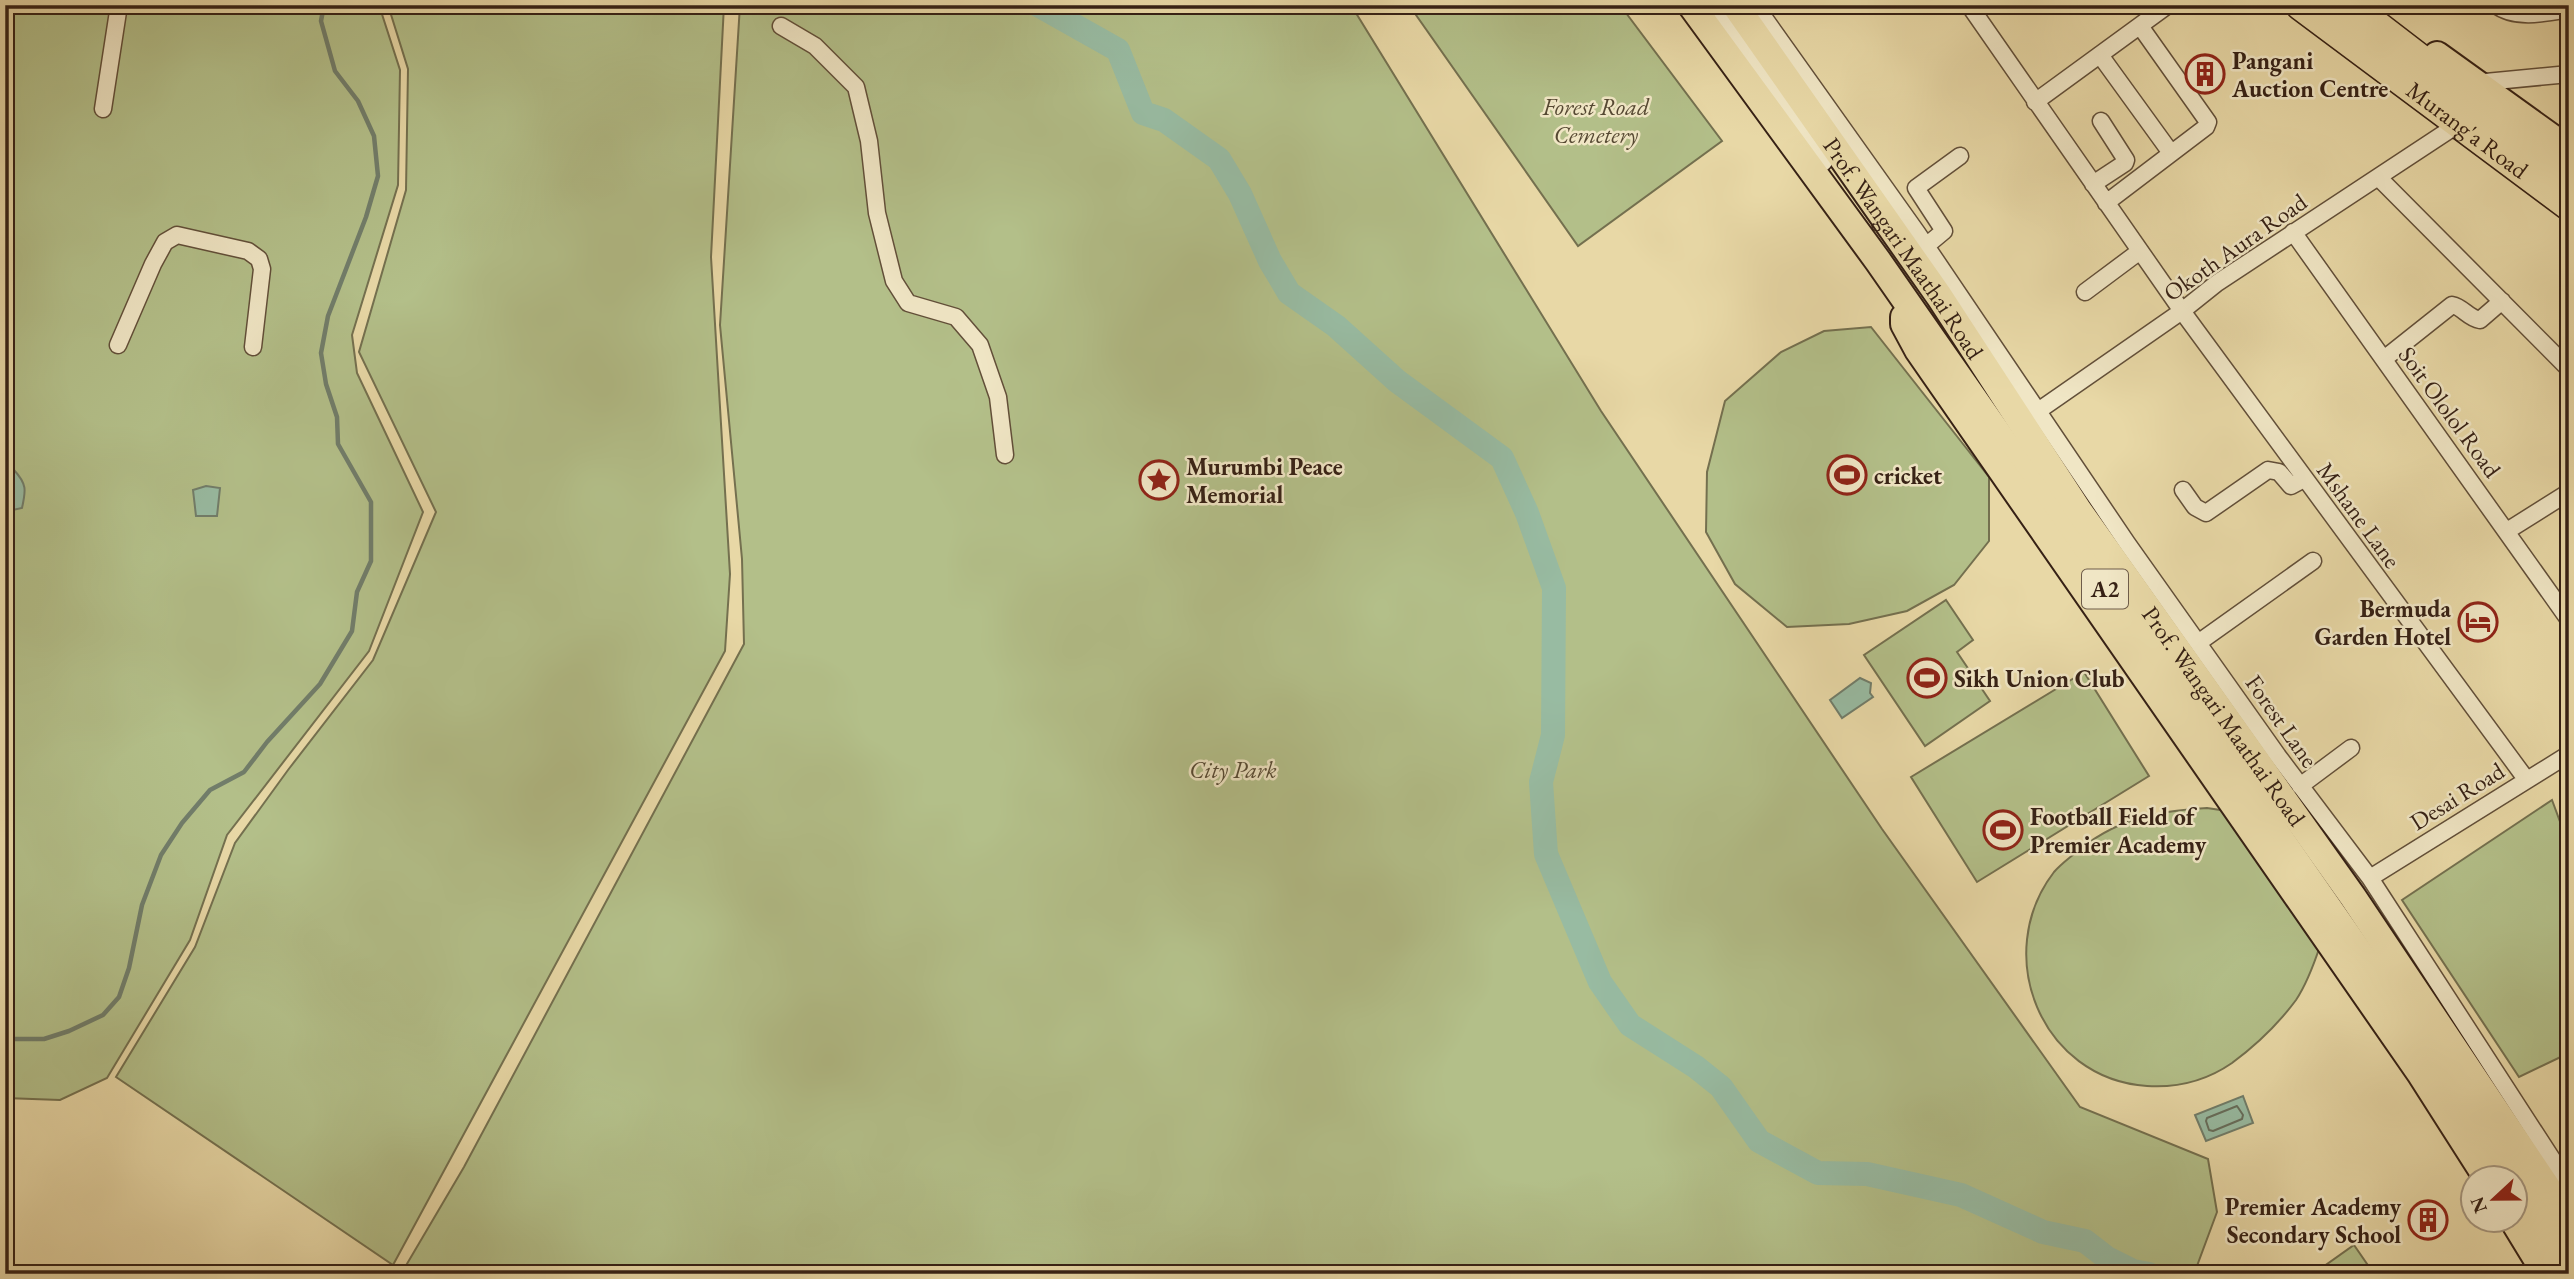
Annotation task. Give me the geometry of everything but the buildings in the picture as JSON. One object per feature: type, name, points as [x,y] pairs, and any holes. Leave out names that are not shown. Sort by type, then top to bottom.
[{"type":"highway","name":"Murang'a Road","points":[[2301,5],[2569,205]]},
{"type":"highway","name":"Murang'a Road","points":[[2349,5],[2569,174]]},
{"type":"main road","name":"Prof. Wangari Maathai Road","points":[[1691,5],[1902,295],[2392,997],[2502,1164]]},
{"type":"main road","name":"Prof. Wangari Maathai Road","points":[[1709,5],[1821,160]]},
{"type":"main road","name":"Prof. Wangari Maathai Road","points":[[1735,5],[1939,296],[2079,511],[2353,897],[2569,1220]]},
{"type":"main road","name":"Murang'a Road","points":[[2371,5],[2569,150]]},
{"type":"main road","points":[[1821,160],[1878,261]]},
{"type":"main road","points":[[1821,160],[1964,337]]},
{"type":"main road","points":[[1902,295],[1904,324],[1917,350],[2420,1073],[2478,1164]]},
{"type":"main road","points":[[2528,1202],[2569,1265]]},
{"type":"main road","points":[[2522,1234],[2546,1274]]},
{"type":"street","points":[[103,109],[119,5]]},
{"type":"street","name":"Prof. Wangari Maathai Road","points":[[1755,5],[1926,246],[1952,287]]},
{"type":"street","name":"Mshane Lane","points":[[1969,5],[2182,311],[2526,779]]},
{"type":"street","points":[[2035,102],[2168,5]]},
{"type":"street","points":[[2496,5],[2501,9],[2525,14],[2569,9]]},
{"type":"street","points":[[781,26],[815,46],[856,87],[869,141],[877,213],[894,281],[908,303],[956,317],[980,345],[998,397],[1005,454]]},
{"type":"street","points":[[2106,203],[2206,127],[2208,122],[2140,26]]},
{"type":"street","points":[[2100,55],[2171,153]]},
{"type":"street","points":[[2475,83],[2569,74]]},
{"type":"street","points":[[2093,184],[2126,160],[2101,121]]},
{"type":"street","name":"Okoth Aura Road","points":[[2038,411],[2182,311],[2217,283],[2460,123]]},
{"type":"street","points":[[1895,202],[1960,156]]},
{"type":"street","points":[[2379,178],[2569,369]]},
{"type":"street","points":[[1916,188],[1944,231],[1926,246]]},
{"type":"street","name":"Soit Ololol Road","points":[[2292,232],[2569,620]]},
{"type":"street","points":[[118,345],[153,264],[165,242],[177,235],[248,251],[259,259],[262,268],[253,347]]},
{"type":"street","points":[[2085,292],[2140,251]]},
{"type":"street","name":"Forest Lane","points":[[1952,287],[2198,643],[2300,786],[2370,878],[2569,1185]]},
{"type":"street","points":[[2384,359],[2452,305],[2480,320],[2502,301]]},
{"type":"street","points":[[2183,490],[2195,507],[2206,513],[2268,470],[2279,472],[2291,486],[2304,479]]},
{"type":"street","points":[[2507,531],[2569,492]]},
{"type":"street","points":[[2198,643],[2314,561]]},
{"type":"street","points":[[2300,786],[2351,748]]},
{"type":"street","name":"Desai Road","points":[[2370,878],[2569,754]]},
{"type":"green space","points":[[5,5],[379,5],[400,70],[398,185],[352,335],[357,373],[423,512],[369,651],[227,835],[190,940],[107,1078],[60,1100],[5,1098]]},
{"type":"green space","points":[[388,5],[724,5],[711,257],[730,574],[725,651],[393,1265],[116,1077],[195,947],[235,843],[373,660],[436,512],[359,352],[406,190],[408,69]]},
{"type":"green space","name":"City Park","points":[[740,5],[1351,5],[1601,411],[1882,829],[2080,1107],[2208,1159],[2217,1212],[2194,1274],[401,1274],[464,1167],[744,644],[742,559],[720,325]]},
{"type":"green space","name":"Forest Road Cemetery","points":[[1409,5],[1620,5],[1722,141],[1578,246]]},
{"type":"green space","name":"cricket","points":[[1871,327],[1989,477],[1989,541],[1954,585],[1907,611],[1849,624],[1787,627],[1735,584],[1706,532],[1707,472],[1725,401],[1781,352],[1824,331]]},
{"type":"green space","name":"Sikh Union Club","points":[[1946,600],[1973,640],[1957,652],[1990,701],[1925,746],[1864,655]]},
{"type":"green space","name":"Football Field of Premier Academy","points":[[2084,672],[2149,776],[1977,882],[1911,777]]},
{"type":"green space","points":[[2552,800],[2569,846],[2569,1053],[2519,1077],[2402,900]]},
{"type":"green space","points":[[2207,808],[2227,811],[2320,946],[2318,953],[2303,988],[2289,1009],[2258,1042],[2222,1069],[2202,1079],[2170,1086],[2147,1086],[2110,1078],[2079,1061],[2054,1037],[2037,1007],[2028,974],[2027,939],[2036,904],[2056,869],[2105,832],[2153,815]]},
{"type":"green space","points":[[2354,1245],[2374,1274],[2313,1274]]},
{"type":"water","points":[[14,470],[23,483],[24,496],[22,508],[8,511],[5,474]]},
{"type":"water","points":[[206,486],[220,488],[217,516],[196,516],[193,490]]},
{"type":"water","points":[[1860,678],[1871,683],[1870,693],[1873,697],[1842,718],[1830,700]]},
{"type":"water","points":[[2243,1096],[2253,1123],[2206,1141],[2195,1115]]},
{"type":"waterway","points":[[5,1046],[13,1039],[44,1039],[69,1031],[103,1015],[119,997],[129,968],[142,905],[161,855],[182,823],[210,790],[244,772],[267,742],[320,684],[352,631],[357,592],[371,561],[371,502],[338,444],[337,417],[326,384],[321,353],[328,316],[366,217],[378,176],[374,136],[358,101],[335,71],[321,21],[324,5]]},
{"type":"waterway","points":[[1038,5],[1118,50],[1143,113],[1164,120],[1219,159],[1240,194],[1270,261],[1289,293],[1336,326],[1397,381],[1502,458],[1527,513],[1554,588],[1553,735],[1541,782],[1546,854],[1600,982],[1630,1025],[1696,1067],[1721,1087],[1759,1141],[1818,1173],[1867,1174],[1961,1195],[2043,1232],[2085,1241],[2107,1258],[2133,1271],[2149,1274]]},
{"type":"place","name":"Pangani Auction Centre","points":[[2205,74]]},
{"type":"place","name":"cricket","points":[[1847,475]]},
{"type":"place","name":"Murumbi Peace Memorial","points":[[1159,480]]},
{"type":"place","name":"Bermuda Garden Hotel","points":[[2478,622]]},
{"type":"place","name":"Sikh Union Club","points":[[1927,678]]},
{"type":"place","name":"Football Field of Premier Academy","points":[[2003,830]]},
{"type":"place","name":"Premier Academy Secondary School","points":[[2428,1220]]}]
